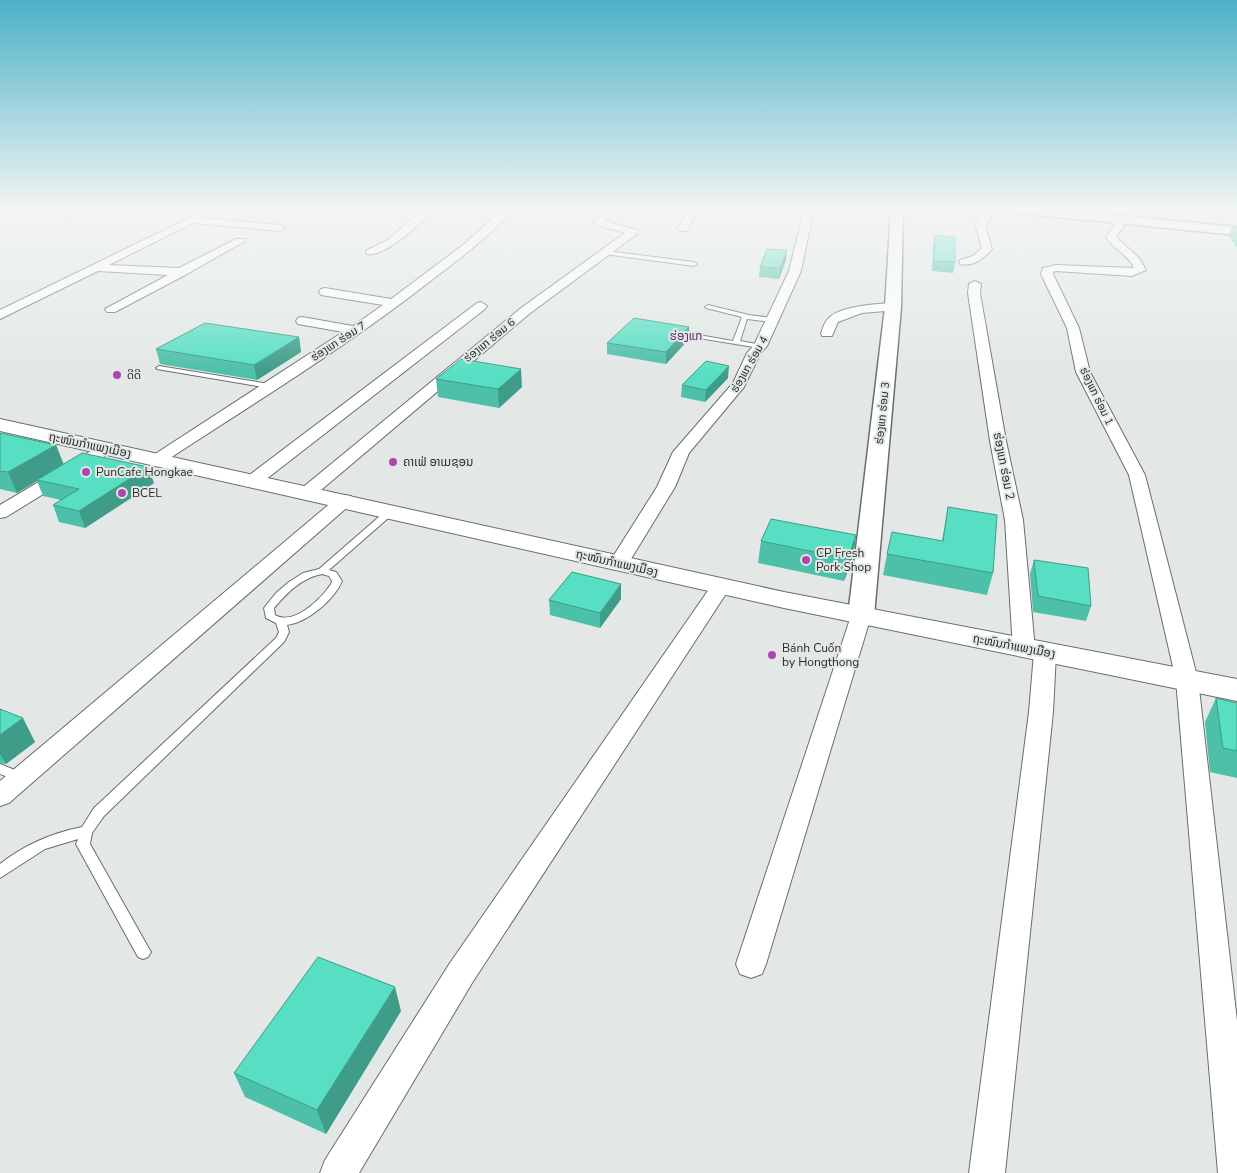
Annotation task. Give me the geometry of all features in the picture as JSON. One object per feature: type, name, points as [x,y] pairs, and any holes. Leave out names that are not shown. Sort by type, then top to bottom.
[{"type":"main road","name":"ຖະໜົນກຳແພງເມືອງ","points":[[0,425],[861,616],[1237,690]]},
{"type":"street","points":[[0,315],[105,264]]},
{"type":"street","points":[[111,309],[200,264]]},
{"type":"street","name":"ຮ່ອງແກ ຮ່ອມ 7","points":[[158,460],[355,330],[445,264]]},
{"type":"street","name":"ຮ່ອງແກ ຮ່ອມ 6","points":[[308,492],[479,348],[525,311],[591,264]]},
{"type":"street","name":"ຮ່ອງແກ ຮ່ອມ 4","points":[[619,563],[666,487],[681,452],[740,384],[754,353],[760,346],[773,320],[798,264]]},
{"type":"street","name":"ຮ່ອງແກ ຮ່ອມ 3","points":[[861,616],[893,307],[895,264]]},
{"type":"street","name":"ຮ່ອງແກ ຮ່ອມ 1","points":[[1137,264],[1140,270],[1132,273],[1056,268],[1047,270],[1047,274],[1073,328],[1083,372],[1137,475],[1187,680]]},
{"type":"street","points":[[97,268],[185,272]]},
{"type":"street","name":"ຮ່ອງແກ ຮ່ອມ 2","points":[[975,284],[974,293],[1035,651],[1041,712],[988,1173]]},
{"type":"street","points":[[325,292],[394,303]]},
{"type":"street","points":[[254,480],[481,306]]},
{"type":"street","points":[[827,333],[832,320],[847,313],[867,307],[893,307]]},
{"type":"street","points":[[302,321],[355,330]]},
{"type":"street","points":[[0,513],[107,448]]},
{"type":"street","points":[[0,796],[345,500]]},
{"type":"street","points":[[338,1173],[461,972],[721,586]]},
{"type":"street","points":[[751,964],[861,616]]},
{"type":"street","points":[[1187,680],[1236,1173]]},
{"type":"lane","points":[[708,307],[748,317],[773,320]]},
{"type":"lane","points":[[736,343],[744,318],[748,317]]},
{"type":"lane","points":[[672,332],[760,346]]},
{"type":"lane","points":[[159,368],[269,386]]},
{"type":"lane","points":[[322,571],[333,574],[336,577],[337,581],[332,589],[303,617],[281,621],[274,619],[268,612],[272,603],[302,576],[322,571],[391,511]]},
{"type":"lane","points":[[143,952],[83,844],[86,832],[99,812],[280,640],[284,632],[281,621]]},
{"type":"lane","points":[[0,769],[21,777]]},
{"type":"lane","points":[[0,872],[28,851],[44,843],[72,834],[86,832]]},
{"type":"building","points":[[761,264],[782,264],[780,268],[760,267]]},
{"type":"building","points":[[634,318],[689,327],[666,352],[607,343]]},
{"type":"building","points":[[205,323],[299,337],[254,365],[156,349]]},
{"type":"building","points":[[461,359],[521,369],[498,389],[436,379]]},
{"type":"building","points":[[706,361],[729,366],[706,390],[682,385]]},
{"type":"building","points":[[0,433],[56,445],[8,472],[0,471]]},
{"type":"building","points":[[82,453],[148,467],[79,511],[53,505],[79,489],[37,480]]},
{"type":"building","points":[[948,507],[997,515],[993,573],[887,554],[892,532],[943,541]]},
{"type":"building","points":[[771,519],[856,535],[848,559],[761,541]]},
{"type":"building","points":[[1034,560],[1088,568],[1091,606],[1038,596]]},
{"type":"building","points":[[572,572],[621,584],[600,613],[549,600]]},
{"type":"building","points":[[1216,698],[1237,703],[1237,751],[1223,748]]},
{"type":"building","points":[[0,709],[23,718],[0,735]]},
{"type":"building","points":[[318,957],[395,987],[317,1110],[234,1073]]},
{"type":"place","name":"ດີດີ","points":[[117,375]]},
{"type":"place","name":"ຄາເຟ່ ອາເມຊອນ","points":[[393,462]]},
{"type":"place","name":"PunCafe Hongkae","points":[[86,472]]},
{"type":"place","name":"BCEL","points":[[122,493]]},
{"type":"place","name":"CP Fresh Pork Shop","points":[[806,560]]},
{"type":"place","name":"Bánh Cuốn by Hongthong","points":[[772,655]]},
{"type":"district","name":"ຮ່ອງແກ","points":[[686,336]]}]
